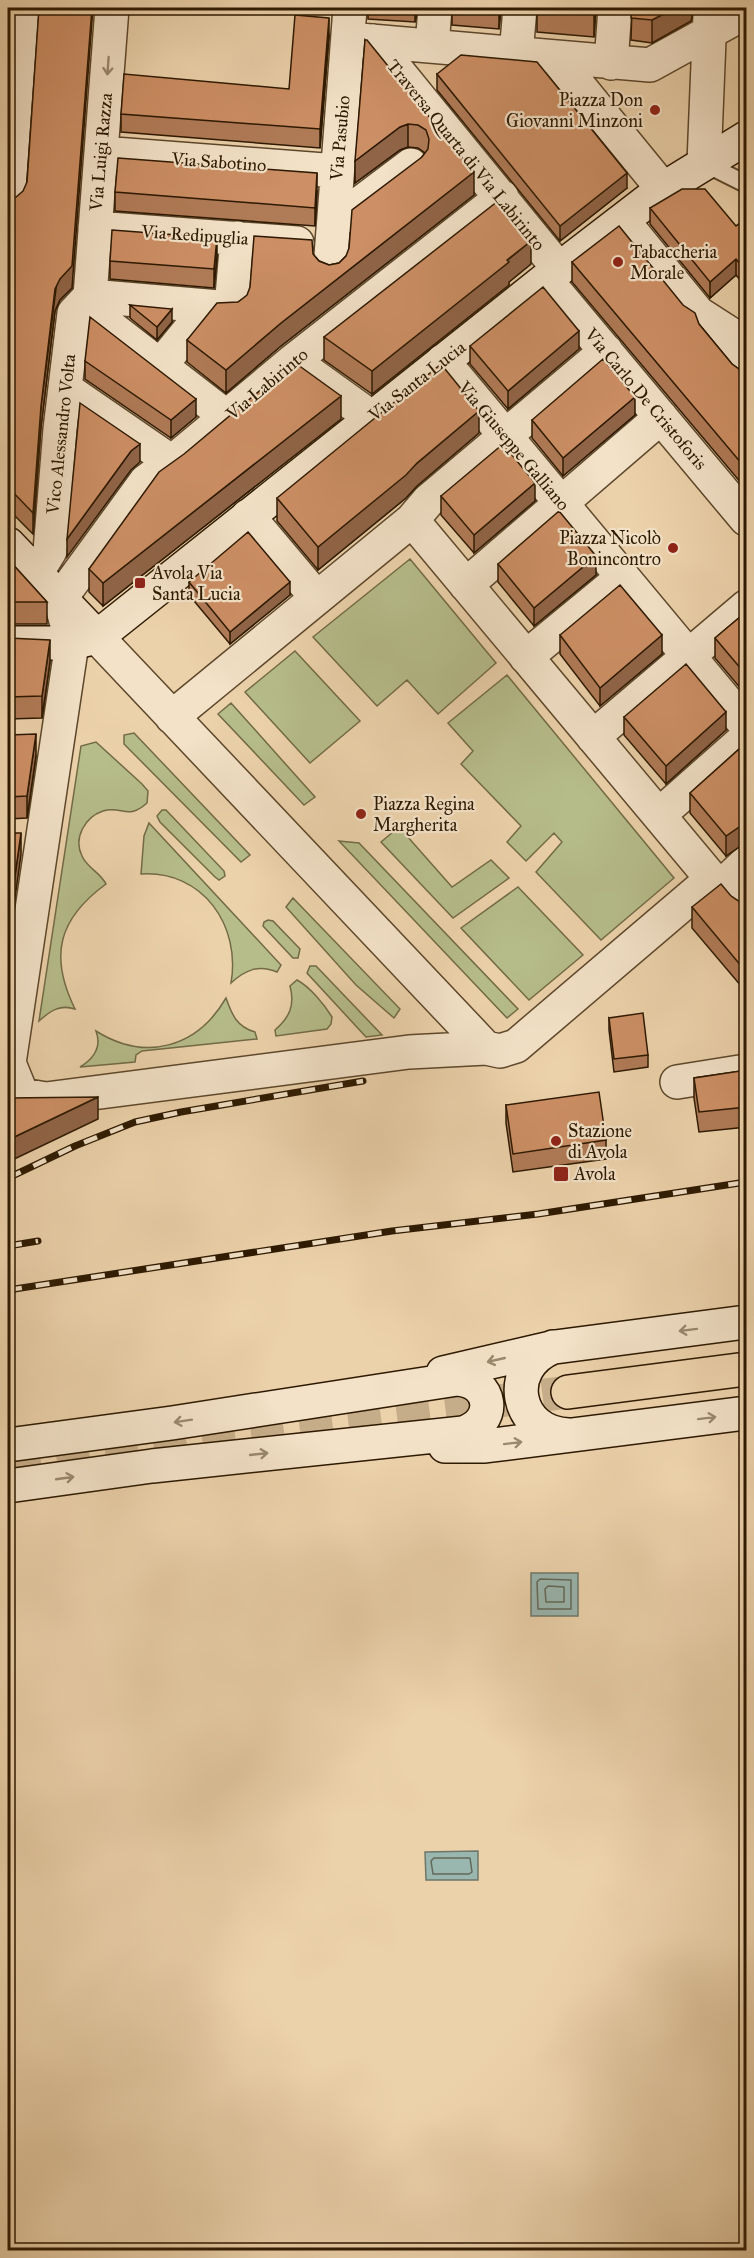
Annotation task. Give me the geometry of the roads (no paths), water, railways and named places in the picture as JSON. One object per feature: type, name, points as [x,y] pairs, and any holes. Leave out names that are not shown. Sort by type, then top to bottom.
[{"type":"main road","points":[[568,1392],[747,1369]]},
{"type":"street","points":[[8,202],[22,8]]},
{"type":"street","name":"Via Luigi Razza","points":[[90,296],[112,8]]},
{"type":"street","points":[[432,46],[435,8]]},
{"type":"street","points":[[516,54],[520,8]]},
{"type":"street","points":[[615,8],[619,63]]},
{"type":"street","points":[[357,29],[432,46],[650,65],[710,19],[747,12]]},
{"type":"street","points":[[704,163],[710,19]]},
{"type":"street","name":"Via Pasubio","points":[[332,246],[338,171],[357,29]]},
{"type":"street","name":"Traversa Quarta di Via Labirinto","points":[[357,29],[501,197],[552,275]]},
{"type":"street","points":[[556,58],[663,189]]},
{"type":"street","name":"Via Santa Lucia","points":[[85,640],[248,516],[663,189],[747,138]]},
{"type":"street","name":"Via Sabotino","points":[[101,153],[338,171]]},
{"type":"street","points":[[332,246],[411,165]]},
{"type":"street","name":"Via Labirinto","points":[[60,599],[146,481],[501,197]]},
{"type":"street","points":[[623,221],[747,372]]},
{"type":"street","name":"Via Redipuglia","points":[[95,228],[332,246]]},
{"type":"street","points":[[227,417],[95,315],[90,296],[231,308],[237,238]]},
{"type":"street","name":"Via Carlo De Cristoforis","points":[[552,275],[606,351],[747,519]]},
{"type":"street","name":"Vico Alessandro Volta","points":[[36,574],[50,551],[60,429],[74,313],[90,296]]},
{"type":"street","points":[[160,366],[209,306]]},
{"type":"street","points":[[698,313],[747,344]]},
{"type":"street","points":[[172,717],[311,590],[420,510],[606,351]]},
{"type":"street","name":"Via Giuseppe Galliano","points":[[443,361],[747,725]]},
{"type":"street","points":[[293,362],[371,417]]},
{"type":"street","points":[[66,389],[172,462]]},
{"type":"street","points":[[476,577],[661,417]]},
{"type":"street","points":[[85,640],[44,737],[17,923],[9,1063],[15,1097],[46,1099],[409,1052],[486,1048],[500,1051],[516,1046],[734,880],[668,807],[420,510]]},
{"type":"street","points":[[248,516],[311,590]]},
{"type":"street","points":[[8,544],[60,599],[85,640],[172,717],[486,1048]]},
{"type":"street","points":[[536,648],[623,577]]},
{"type":"street","points":[[603,729],[747,607]]},
{"type":"street","points":[[8,643],[85,640]]},
{"type":"street","points":[[668,807],[747,738]]},
{"type":"street","points":[[677,1082],[747,1071]]},
{"type":"street","points":[[345,1396],[555,1347],[747,1322]]},
{"type":"street","points":[[555,1347],[539,1353],[529,1364],[522,1378],[521,1393],[525,1408],[544,1430],[558,1435],[575,1436]]},
{"type":"street","points":[[8,1445],[172,1423],[457,1379],[466,1379],[481,1389],[486,1397],[487,1406],[482,1421],[477,1427],[463,1433],[152,1466],[8,1486]]},
{"type":"street","points":[[350,1444],[484,1446],[747,1413]]},
{"type":"lane","points":[[704,163],[747,184]]},
{"type":"water","points":[[531,1573],[578,1573],[578,1616],[531,1616]]},
{"type":"water","points":[[478,1851],[478,1880],[426,1880],[425,1852]]},
{"type":"tunnel","points":[[8,1465],[568,1392]]},
{"type":"railway","points":[[8,1178],[75,1146],[135,1122],[363,1081]]},
{"type":"railway","points":[[8,1290],[392,1231],[538,1214],[746,1182]]},
{"type":"railway","points":[[8,1246],[38,1241]]},
{"type":"place","name":"Piazza Don Giovanni Minzoni","points":[[655,110]]},
{"type":"place","name":"Tabaccheria Morale","points":[[618,262]]},
{"type":"place","name":"Piazza Nicolò Bonincontro","points":[[673,548]]},
{"type":"place","name":"Avola Via Santa Lucia","points":[[140,583]]},
{"type":"place","name":"Piazza Regina Margherita","points":[[361,814]]},
{"type":"place","name":"Stazione di Avola","points":[[556,1141]]},
{"type":"place","name":"Avola","points":[[561,1174]]}]
